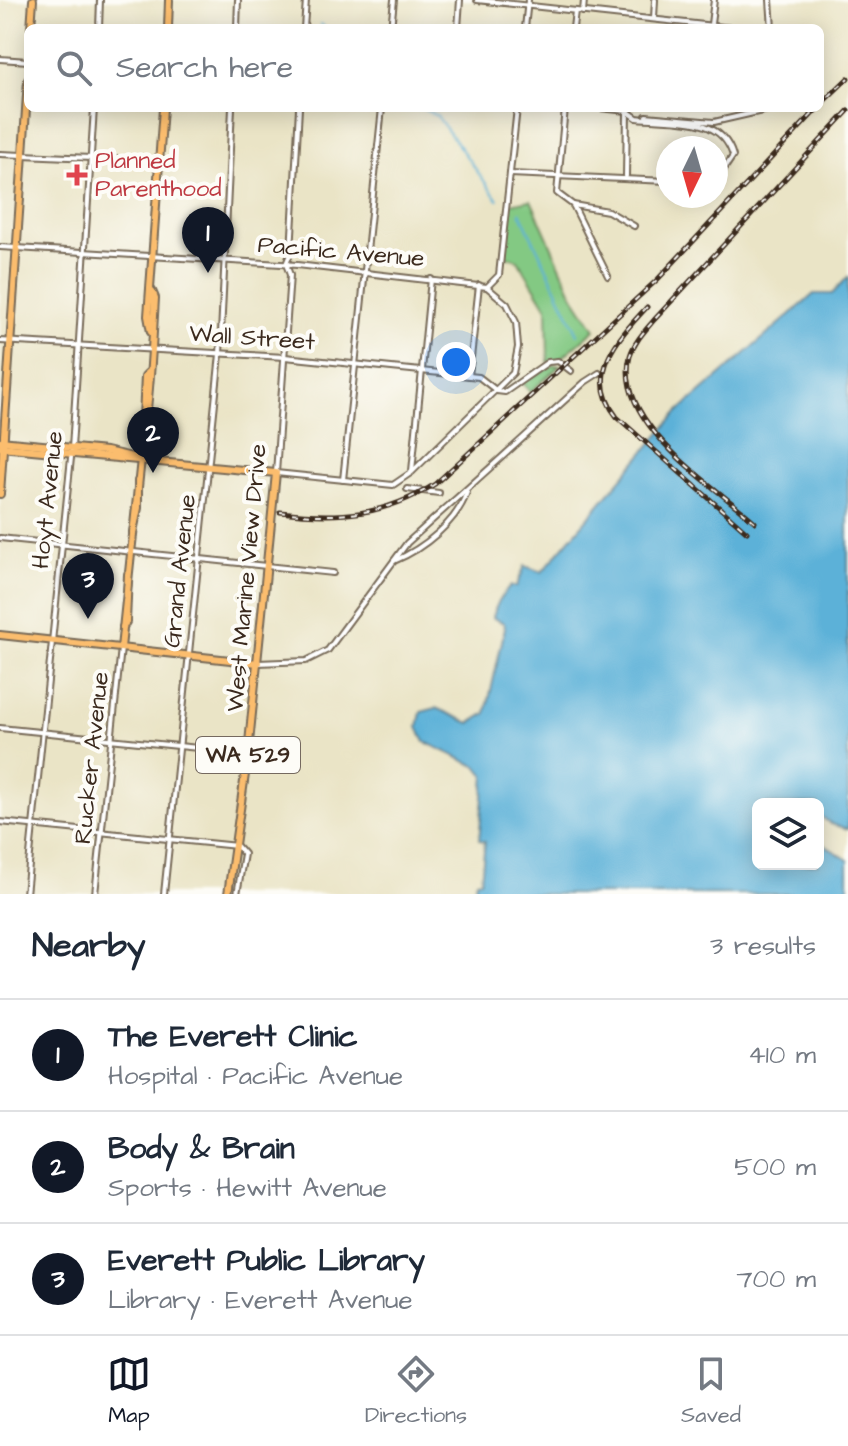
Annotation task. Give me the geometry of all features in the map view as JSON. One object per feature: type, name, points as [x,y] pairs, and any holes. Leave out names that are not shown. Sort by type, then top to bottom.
[{"type":"main road","points":[[31,24],[33,0]]},
{"type":"main road","points":[[168,24],[169,0]]},
{"type":"main road","points":[[0,494],[26,112]]},
{"type":"main road","name":"Rucker Avenue","points":[[121,648],[151,378],[148,373],[151,332],[147,325],[152,291],[163,112]]},
{"type":"main road","points":[[2,444],[276,473]]},
{"type":"main road","name":"West Marine View Drive","points":[[228,894],[248,753],[276,473]]},
{"type":"main road","points":[[0,635],[258,663]]},
{"type":"street","points":[[99,24],[100,0]]},
{"type":"street","points":[[237,24],[238,0]]},
{"type":"street","points":[[304,24],[306,0]]},
{"type":"street","points":[[391,24],[394,0]]},
{"type":"street","points":[[458,24],[460,0]]},
{"type":"street","points":[[477,0],[528,2],[583,12],[711,24],[714,0]]},
{"type":"street","points":[[583,12],[584,0]]},
{"type":"street","points":[[654,18],[655,0]]},
{"type":"street","points":[[770,0],[772,24]]},
{"type":"street","points":[[525,24],[528,2]]},
{"type":"street","points":[[573,24],[575,11]]},
{"type":"street","points":[[0,59],[24,61]]},
{"type":"street","name":"Hoyt Avenue","points":[[26,894],[72,451],[94,112]]},
{"type":"street","name":"Grand Avenue","points":[[164,894],[220,354],[232,112]]},
{"type":"street","name":"West Marine View Drive","points":[[276,473],[290,275],[286,264],[291,252],[299,112]]},
{"type":"street","points":[[343,480],[382,112]]},
{"type":"street","points":[[276,473],[393,485],[412,472],[513,373],[518,334],[511,310],[487,287],[499,275],[517,112]]},
{"type":"street","points":[[565,112],[557,193],[573,205],[608,276]]},
{"type":"street","points":[[626,176],[630,112]]},
{"type":"street","points":[[635,112],[716,129],[722,136]]},
{"type":"street","points":[[638,112],[714,122],[758,112]]},
{"type":"street","points":[[728,143],[733,156],[728,163]]},
{"type":"street","points":[[0,154],[160,161]]},
{"type":"street","points":[[510,174],[626,176],[656,180]]},
{"type":"street","points":[[573,205],[594,206],[634,226]]},
{"type":"street","name":"Pacific Avenue","points":[[0,247],[286,264],[487,287]]},
{"type":"street","points":[[412,472],[431,279]]},
{"type":"street","points":[[469,376],[479,285]]},
{"type":"street","name":"Wall Street","points":[[0,341],[285,357],[469,376],[485,379],[497,391]]},
{"type":"street","points":[[497,391],[505,392],[548,362],[558,361],[571,371]]},
{"type":"street","points":[[258,663],[306,661],[328,650],[394,561],[437,514],[468,490],[585,382],[599,373]]},
{"type":"street","points":[[407,489],[439,493]]},
{"type":"street","points":[[394,561],[415,552],[446,523],[461,508],[468,490]]},
{"type":"street","points":[[437,514],[446,523]]},
{"type":"street","points":[[0,538],[333,573]]},
{"type":"street","name":"Rucker Avenue","points":[[95,894],[121,648]]},
{"type":"street","points":[[0,728],[248,753]]},
{"type":"street","points":[[0,822],[237,846],[244,854],[237,894]]},
{"type":"green space","points":[[531,200],[573,295],[595,329],[558,361],[548,362],[547,308],[518,260],[505,256],[510,204]]},
{"type":"green space","points":[[554,365],[560,366],[530,392],[522,382]]},
{"type":"water","points":[[848,277],[848,829],[824,819],[824,798],[752,798],[752,870],[824,870],[824,845],[848,860],[848,894],[474,894],[476,881],[481,880],[485,841],[479,840],[485,776],[478,767],[425,742],[418,727],[421,712],[436,708],[470,723],[486,713],[505,628],[504,623],[493,618],[494,614],[505,593],[511,586],[516,587],[525,566],[542,572],[678,412],[814,294],[832,294]]},
{"type":"waterway","points":[[429,112],[437,116],[498,200]]},
{"type":"waterway","points":[[520,212],[578,334]]},
{"type":"railway","points":[[824,101],[848,78]]},
{"type":"railway","points":[[755,522],[692,470],[651,428],[636,404],[629,381],[630,356],[637,341],[654,320],[848,111]]},
{"type":"railway","points":[[280,512],[322,515],[360,513],[398,503],[435,484],[658,279],[814,112]]},
{"type":"railway","points":[[647,307],[608,358],[604,372],[608,402],[617,417],[747,532]]},
{"type":"place","name":"Planned Parenthood","points":[[77,175]]},
{"type":"place","name":"The Everett Clinic","points":[[208,273]]},
{"type":"place","name":"Body & Brain","points":[[153,473]]},
{"type":"place","name":"Everett Public Library","points":[[88,619]]}]
